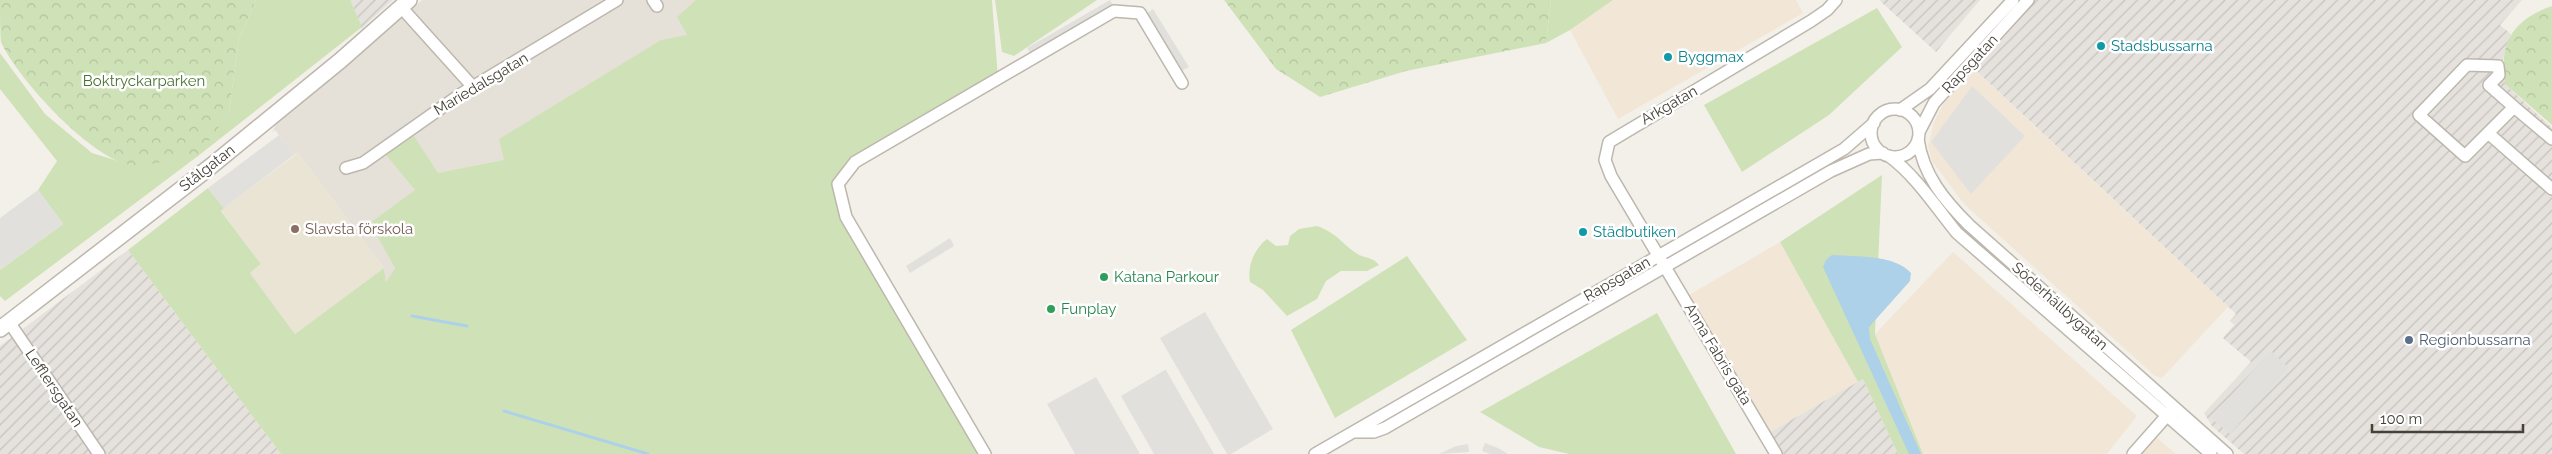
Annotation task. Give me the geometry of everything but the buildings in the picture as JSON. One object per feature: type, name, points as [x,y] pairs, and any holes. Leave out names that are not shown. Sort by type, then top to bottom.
[{"type":"street","name":"Mariedalsgatan","points":[[346,168],[363,163],[473,87],[616,0]]},
{"type":"street","name":"Arkgatan","points":[[1658,256],[1611,176],[1605,160],[1609,142],[1804,26],[1827,10],[1836,0]]},
{"type":"street","name":"Rapsgatan","points":[[1900,110],[1930,89],[2013,0]]},
{"type":"street","name":"Rapsgatan","points":[[1919,136],[1934,103],[2028,0]]},
{"type":"street","points":[[405,3],[473,87]]},
{"type":"street","name":"Stålgatan","points":[[4,325],[216,161],[341,60],[405,3]]},
{"type":"street","points":[[985,454],[846,217],[838,184],[855,162],[1114,11],[1140,13],[1182,83]]},
{"type":"street","points":[[2514,107],[2465,156],[2419,115],[2467,65],[2498,66],[2499,75],[2489,85],[2552,139]]},
{"type":"street","points":[[1900,110],[1913,118],[1919,136],[1907,154],[1886,155],[1874,143],[1872,136],[1874,123],[1885,112],[1900,110]]},
{"type":"street","name":"Rapsgatan","points":[[1315,454],[1357,432],[1374,418],[1844,149],[1874,123]]},
{"type":"street","points":[[2488,133],[2552,189]]},
{"type":"street","name":"Söderhällbygatan","points":[[1919,136],[1923,163],[1952,208],[2171,412],[2211,454]]},
{"type":"street","name":"Rapsgatan","points":[[1357,432],[1374,432],[1385,428],[1844,165],[1870,154],[1886,155]]},
{"type":"street","name":"Söderhällbygatan","points":[[1886,155],[1918,181],[1932,204],[1957,233],[2171,412],[2227,454]]},
{"type":"street","name":"Anna Fabris gata","points":[[1658,256],[1776,454]]},
{"type":"street","name":"Lefflersgatan","points":[[4,325],[99,454]]},
{"type":"street","points":[[2133,454],[2171,412]]},
{"type":"shaded area","points":[[350,0],[393,0],[361,29]]},
{"type":"shaded area","points":[[422,0],[798,0],[415,234],[386,283],[384,268],[298,153],[294,155],[275,130],[272,133],[276,124]]},
{"type":"shaded area","points":[[1110,0],[1114,7],[1031,55],[1027,48]]},
{"type":"shaded area","points":[[1613,0],[1796,0],[1803,13],[1618,119],[1570,30]]},
{"type":"shaded area","points":[[1879,0],[1980,0],[1936,52]]},
{"type":"shaded area","points":[[2027,0],[2522,0],[2500,25],[2511,34],[2502,62],[2505,84],[2552,128],[2552,454],[2244,454],[2212,426],[2204,413],[2251,362],[2223,338],[2234,325],[2230,321],[2236,314],[1969,64]]},
{"type":"shaded area","points":[[1153,9],[1189,67],[1180,72],[1145,15]]},
{"type":"shaded area","points":[[1975,70],[2228,307],[2162,378],[2155,376],[1964,204],[1932,161],[1928,146],[1934,122],[1944,103]]},
{"type":"shaded area","points":[[1972,86],[2025,136],[1971,194],[1931,142]]},
{"type":"shaded area","points":[[408,119],[414,121],[382,144],[381,138]]},
{"type":"shaded area","points":[[279,135],[294,155],[224,208],[208,188]]},
{"type":"shaded area","name":"Slavsta förskola","points":[[298,153],[384,268],[295,334],[250,273],[261,264],[221,210]]},
{"type":"shaded area","points":[[38,190],[63,224],[0,270],[0,218]]},
{"type":"shaded area","points":[[950,238],[954,246],[910,273],[906,266]]},
{"type":"shaded area","points":[[1780,242],[1858,382],[1770,432],[1689,295]]},
{"type":"shaded area","points":[[128,250],[281,454],[0,454],[0,346]]},
{"type":"shaded area","points":[[1953,252],[2137,416],[2107,454],[1923,454],[1875,334]]},
{"type":"shaded area","points":[[1205,312],[1273,429],[1231,454],[1227,454],[1160,338]]},
{"type":"shaded area","points":[[2271,351],[2289,368],[2230,434],[2211,418]]},
{"type":"shaded area","points":[[1165,370],[1214,454],[1154,454],[1121,396]]},
{"type":"shaded area","points":[[1096,377],[1140,454],[1075,454],[1047,404]]},
{"type":"shaded area","points":[[1863,379],[1898,454],[1783,454],[1770,432]]},
{"type":"shaded area","points":[[2156,437],[2176,454],[2141,454]]},
{"type":"shaded area","points":[[1485,443],[1508,454],[1490,454],[1482,451]]},
{"type":"shaded area","points":[[1468,444],[1469,452],[1439,454],[1456,446]]},
{"type":"green space","name":"Boktryckarparken","points":[[0,0],[256,0],[239,38],[229,113],[198,156],[153,164],[131,165],[115,159],[96,148],[77,133],[57,115],[22,76],[1,42]]},
{"type":"green space","points":[[256,0],[350,0],[362,27],[198,156],[5,301],[0,296],[0,270],[63,224],[38,190],[57,161],[0,89],[0,53],[45,114],[92,153],[131,165],[229,113],[239,38]]},
{"type":"green space","points":[[696,0],[992,0],[998,78],[855,162],[838,184],[846,217],[985,454],[281,454],[128,250],[208,188],[224,208],[221,211],[261,264],[250,273],[295,334],[384,268],[386,282],[395,268],[370,223],[415,190],[386,155],[414,136],[438,173],[504,160],[499,139],[661,40],[687,35],[677,17]]},
{"type":"green space","points":[[995,0],[1097,0],[1014,56],[1002,52]]},
{"type":"green space","points":[[1224,0],[1551,0],[1546,43],[1406,71],[1320,97],[1276,69]]},
{"type":"green space","points":[[1551,0],[1613,0],[1570,30],[1546,43]]},
{"type":"green space","points":[[2552,6],[2552,125],[2505,84],[2504,56],[2511,35],[2518,26],[2527,18]]},
{"type":"green space","points":[[1877,8],[1902,47],[1829,115],[1742,172],[1704,105]]},
{"type":"green space","points":[[1882,175],[1875,334],[1923,454],[1898,454],[1863,379],[1858,382],[1780,242]]},
{"type":"green space","points":[[1317,226],[1334,235],[1356,253],[1374,260],[1379,265],[1367,271],[1341,271],[1326,281],[1317,299],[1287,316],[1263,290],[1250,282],[1249,276],[1253,258],[1258,248],[1267,239],[1276,246],[1288,245],[1290,236],[1299,229]]},
{"type":"green space","points":[[1407,256],[1467,340],[1335,418],[1291,330]]},
{"type":"green space","points":[[1657,313],[1736,454],[1569,454],[1539,447],[1480,412]]},
{"type":"water","points":[[1832,255],[1885,259],[1895,262],[1911,273],[1910,281],[1869,327],[1870,339],[1921,454],[1909,454],[1823,267],[1826,260]]},
{"type":"waterway","points":[[412,316],[467,326]]},
{"type":"waterway","points":[[504,411],[648,454]]},
{"type":"place","name":"Stadsbussarna","points":[[2101,46]]},
{"type":"place","name":"Byggmax","points":[[1668,57]]},
{"type":"place","name":"Slavsta förskola","points":[[295,229]]},
{"type":"place","name":"Städbutiken","points":[[1583,232]]},
{"type":"place","name":"Katana Parkour","points":[[1104,277]]},
{"type":"place","name":"Funplay","points":[[1051,309]]},
{"type":"place","name":"Regionbussarna","points":[[2409,340]]}]
